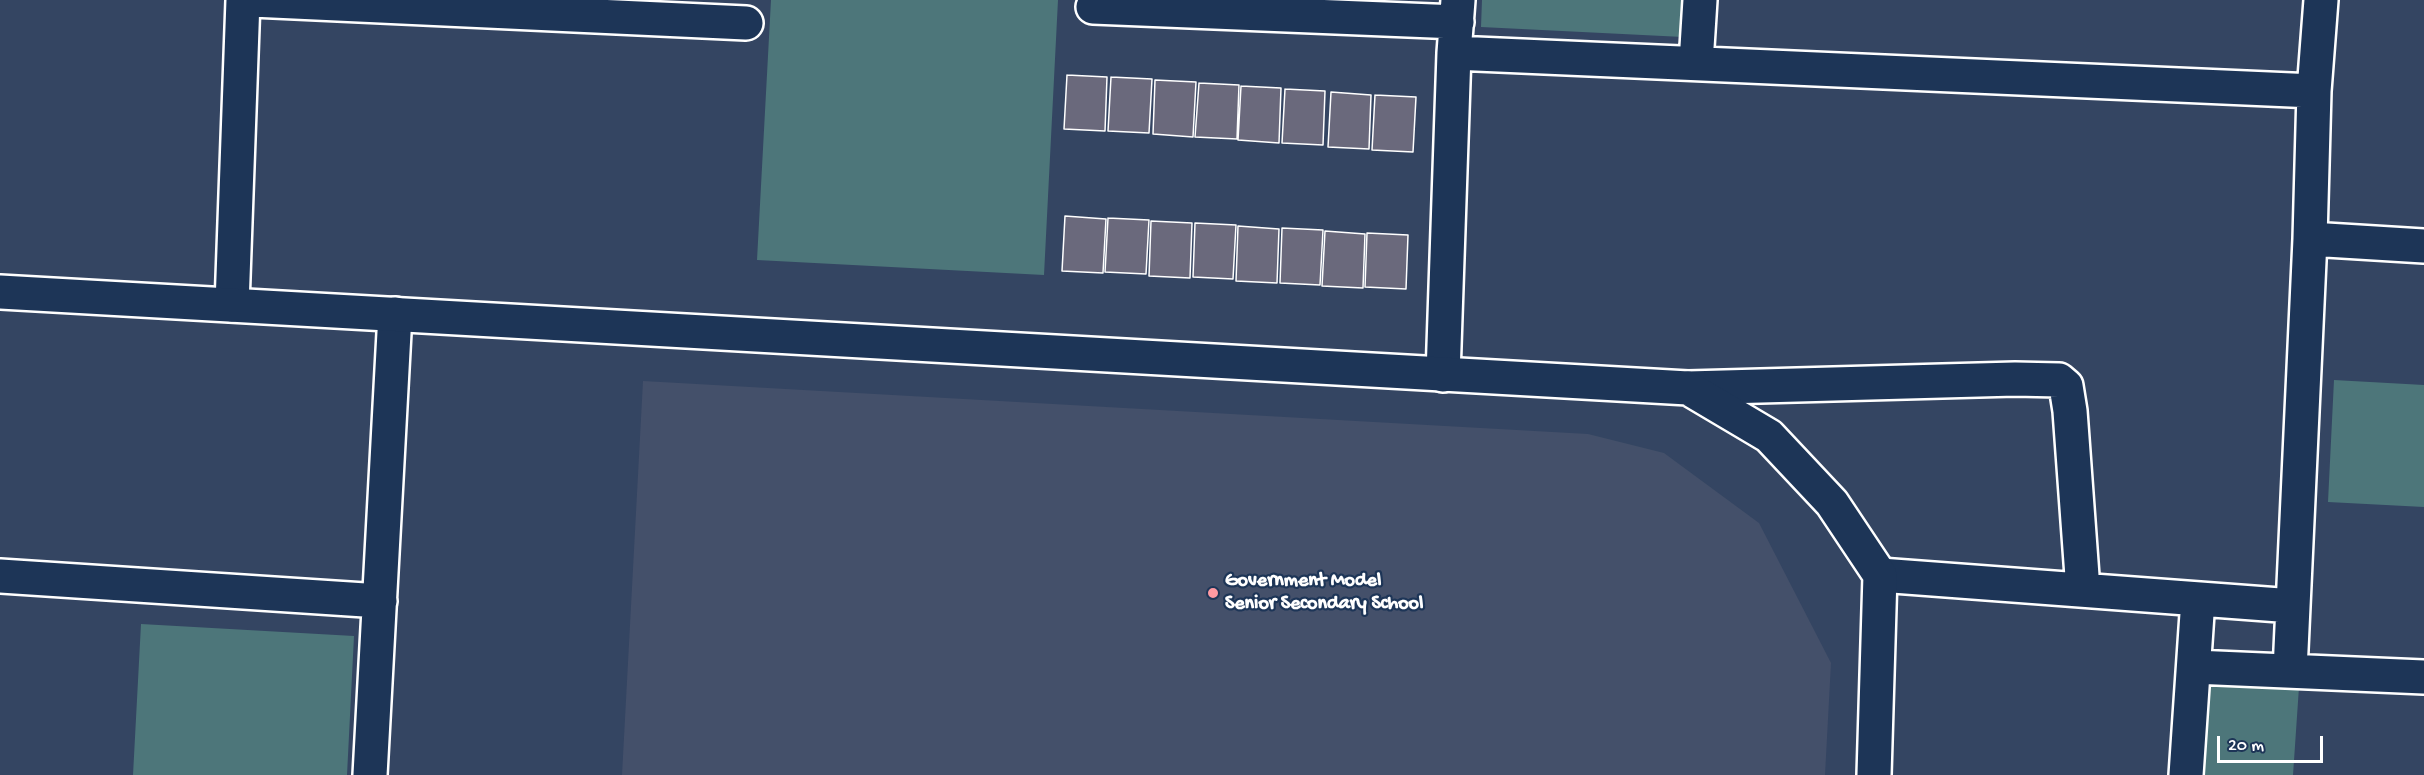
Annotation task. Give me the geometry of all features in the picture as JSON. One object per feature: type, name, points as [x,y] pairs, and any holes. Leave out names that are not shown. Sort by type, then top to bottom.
[{"type":"street","points":[[232,305],[243,0]]},
{"type":"street","points":[[252,0],[746,23]]},
{"type":"street","points":[[1696,63],[1700,0]]},
{"type":"street","points":[[2290,671],[2310,240],[2314,92],[2321,0]]},
{"type":"street","points":[[1093,7],[1456,25],[1696,63],[2314,92]]},
{"type":"street","points":[[1443,375],[1456,25]]},
{"type":"street","points":[[2310,240],[2424,246]]},
{"type":"street","points":[[0,292],[1688,388],[2015,379],[2060,380],[2066,386],[2070,411],[2083,590]]},
{"type":"street","points":[[370,775],[395,314]]},
{"type":"street","points":[[1688,388],[1770,436],[1832,503],[1880,575],[1874,775]]},
{"type":"street","points":[[1880,575],[2293,606]]},
{"type":"street","points":[[0,576],[380,601]]},
{"type":"street","points":[[2186,775],[2198,599]]},
{"type":"street","points":[[2194,667],[2424,677]]},
{"type":"shaded area","name":"Government Model Senior Secondary School","points":[[643,381],[1588,434],[1664,453],[1759,523],[1831,663],[1825,775],[622,775]]},
{"type":"green space","points":[[771,0],[1058,0],[1044,275],[757,260]]},
{"type":"green space","points":[[1482,0],[1685,0],[1683,37],[1481,27]]},
{"type":"green space","points":[[2334,380],[2424,385],[2424,507],[2328,502]]},
{"type":"green space","points":[[141,624],[354,636],[347,775],[133,775]]},
{"type":"green space","points":[[2209,680],[2299,687],[2293,775],[2202,775]]},
{"type":"building","points":[[1067,75],[1107,77],[1105,131],[1064,129]]},
{"type":"building","points":[[1111,77],[1152,79],[1149,133],[1108,131]]},
{"type":"building","points":[[1155,80],[1196,82],[1193,137],[1153,134]]},
{"type":"building","points":[[1199,83],[1239,85],[1237,139],[1195,137]]},
{"type":"building","points":[[1241,86],[1281,88],[1279,143],[1238,140]]},
{"type":"building","points":[[1285,89],[1325,91],[1323,145],[1282,143]]},
{"type":"building","points":[[1331,92],[1371,95],[1369,149],[1328,147]]},
{"type":"building","points":[[1375,95],[1416,97],[1413,152],[1372,150]]},
{"type":"building","points":[[1065,216],[1106,219],[1103,273],[1062,271]]},
{"type":"building","points":[[1108,218],[1149,220],[1146,274],[1105,272]]},
{"type":"building","points":[[1151,221],[1192,223],[1190,278],[1149,276]]},
{"type":"building","points":[[1195,223],[1236,225],[1233,279],[1193,277]]},
{"type":"building","points":[[1238,226],[1279,229],[1277,283],[1236,281]]},
{"type":"building","points":[[1282,228],[1323,230],[1320,285],[1280,283]]},
{"type":"building","points":[[1325,231],[1365,234],[1363,288],[1322,286]]},
{"type":"building","points":[[1367,233],[1408,235],[1406,289],[1365,287]]},
{"type":"place","name":"Government Model Senior Secondary School","points":[[1213,593]]}]
